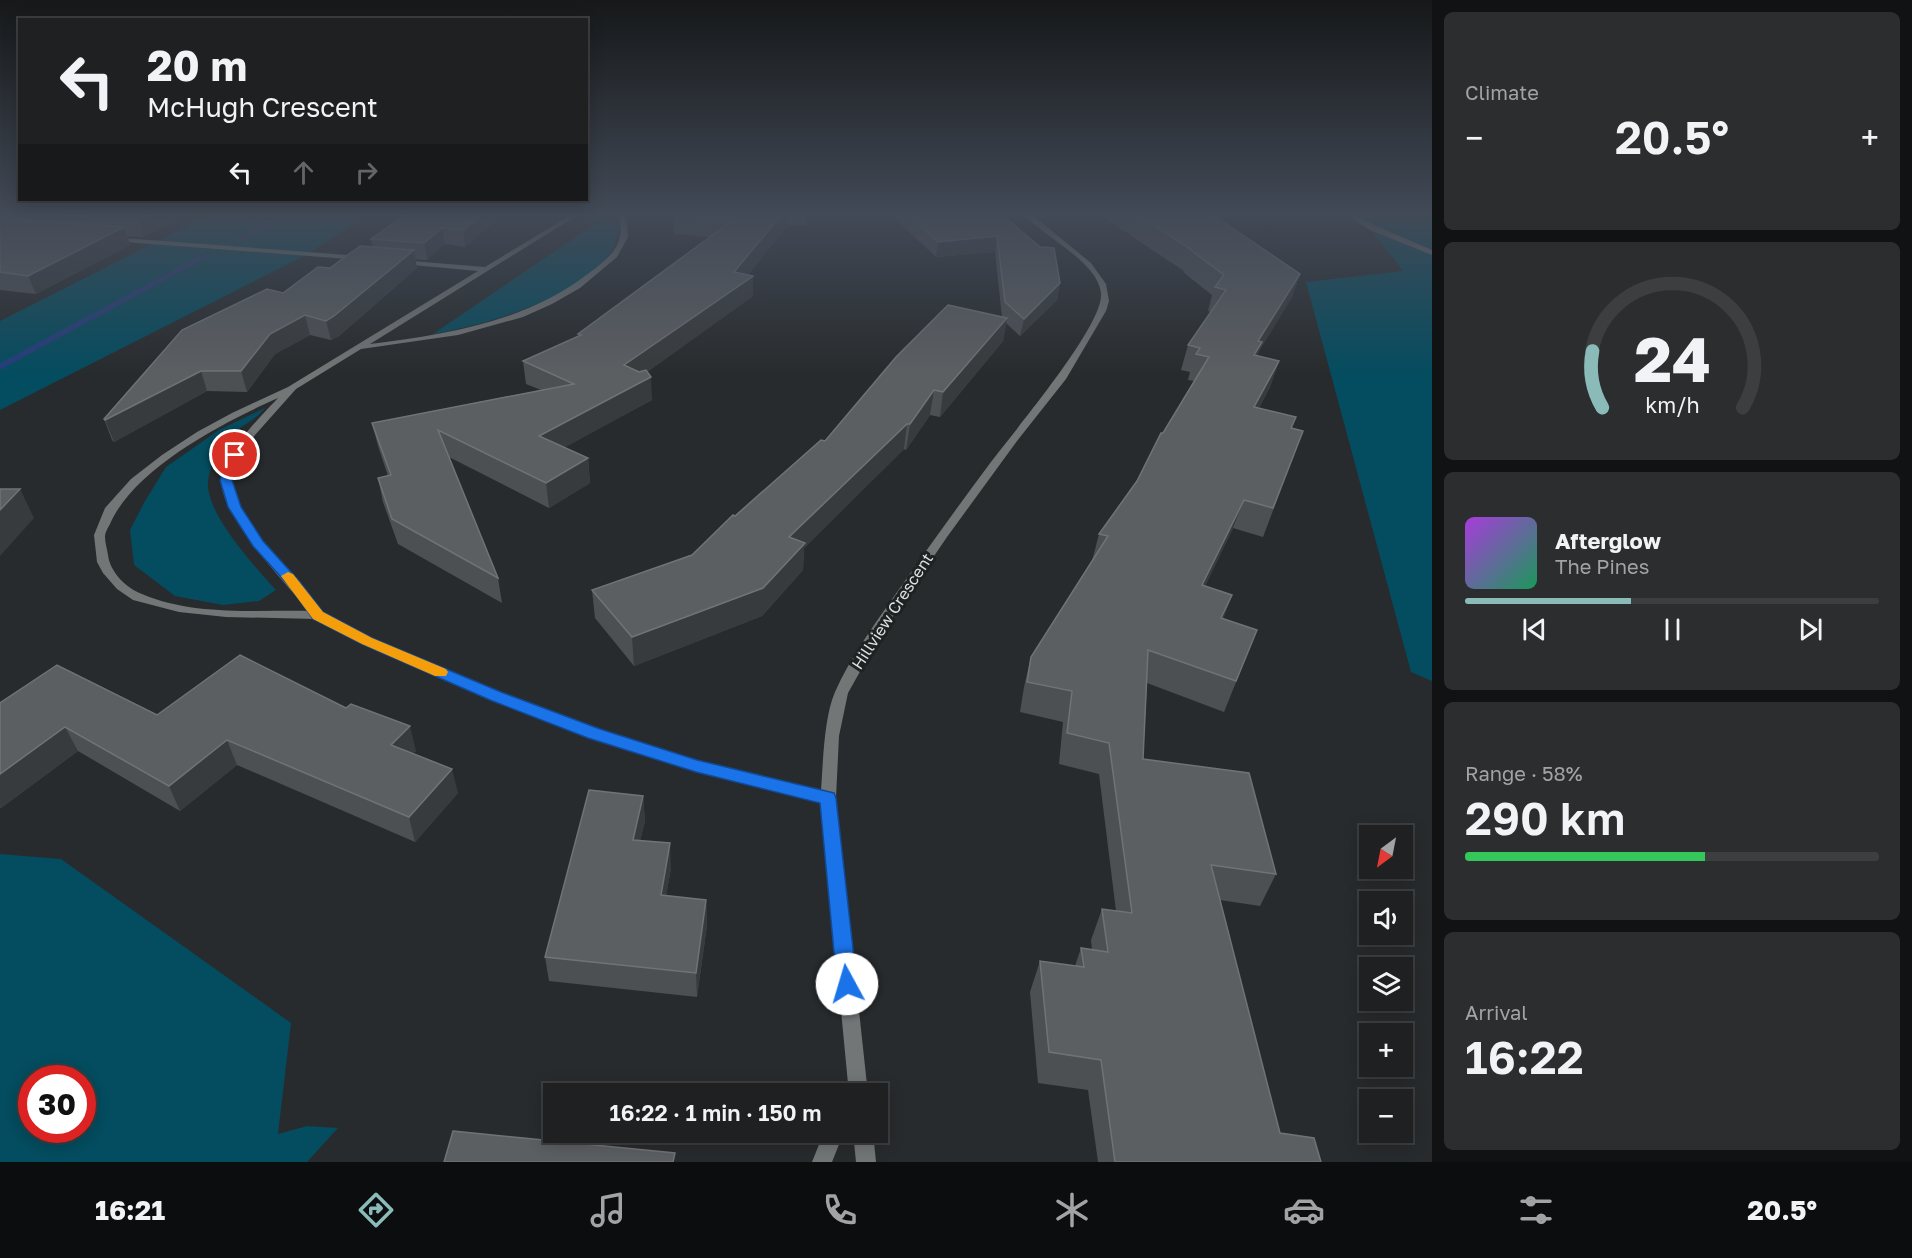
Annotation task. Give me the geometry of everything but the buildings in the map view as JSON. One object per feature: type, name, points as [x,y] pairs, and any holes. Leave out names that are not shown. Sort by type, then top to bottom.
[{"type":"street","points":[[465,267],[486,269]]},
{"type":"street","points":[[318,615],[224,612],[172,606],[136,596],[111,579],[99,553],[100,531],[113,504],[133,481],[206,429],[293,387],[489,267]]},
{"type":"street","points":[[358,348],[423,341],[480,327],[540,308],[571,291],[601,267]]},
{"type":"street","name":"Hillview Crescent","points":[[856,1083],[828,798],[832,736],[841,693],[881,624],[1006,448],[1061,379],[1102,312],[1106,300],[1103,286],[1089,267]]},
{"type":"street","points":[[293,387],[245,440],[235,455],[226,480],[234,507],[258,543],[318,615],[367,641],[496,696],[594,734],[696,766],[828,798]]},
{"type":"street","points":[[822,1162],[830,1143]]},
{"type":"street","points":[[864,1143],[866,1162]]},
{"type":"shaded area","points":[[106,267],[282,267],[0,410],[0,321]]},
{"type":"shaded area","points":[[531,267],[597,267],[577,283],[530,307],[479,324],[433,334]]},
{"type":"shaded area","points":[[1400,267],[1432,267],[1432,681],[1411,672],[1306,282],[1403,271]]},
{"type":"shaded area","points":[[265,408],[230,435],[216,456],[208,487],[211,500],[225,528],[276,590],[259,601],[223,605],[175,596],[134,565],[130,530],[166,467],[219,430]]},
{"type":"shaded area","points":[[0,854],[61,859],[291,1023],[278,1134],[307,1126],[338,1128],[307,1162],[0,1162]]},
{"type":"waterway","points":[[0,367],[185,267]]},
{"type":"slow traffic","points":[[288,576],[318,615],[367,641],[440,672]]},
{"type":"route","points":[[235,455],[226,480],[234,507],[258,543],[318,615],[367,641],[496,696],[594,734],[696,766],[828,798],[847,984]]}]
